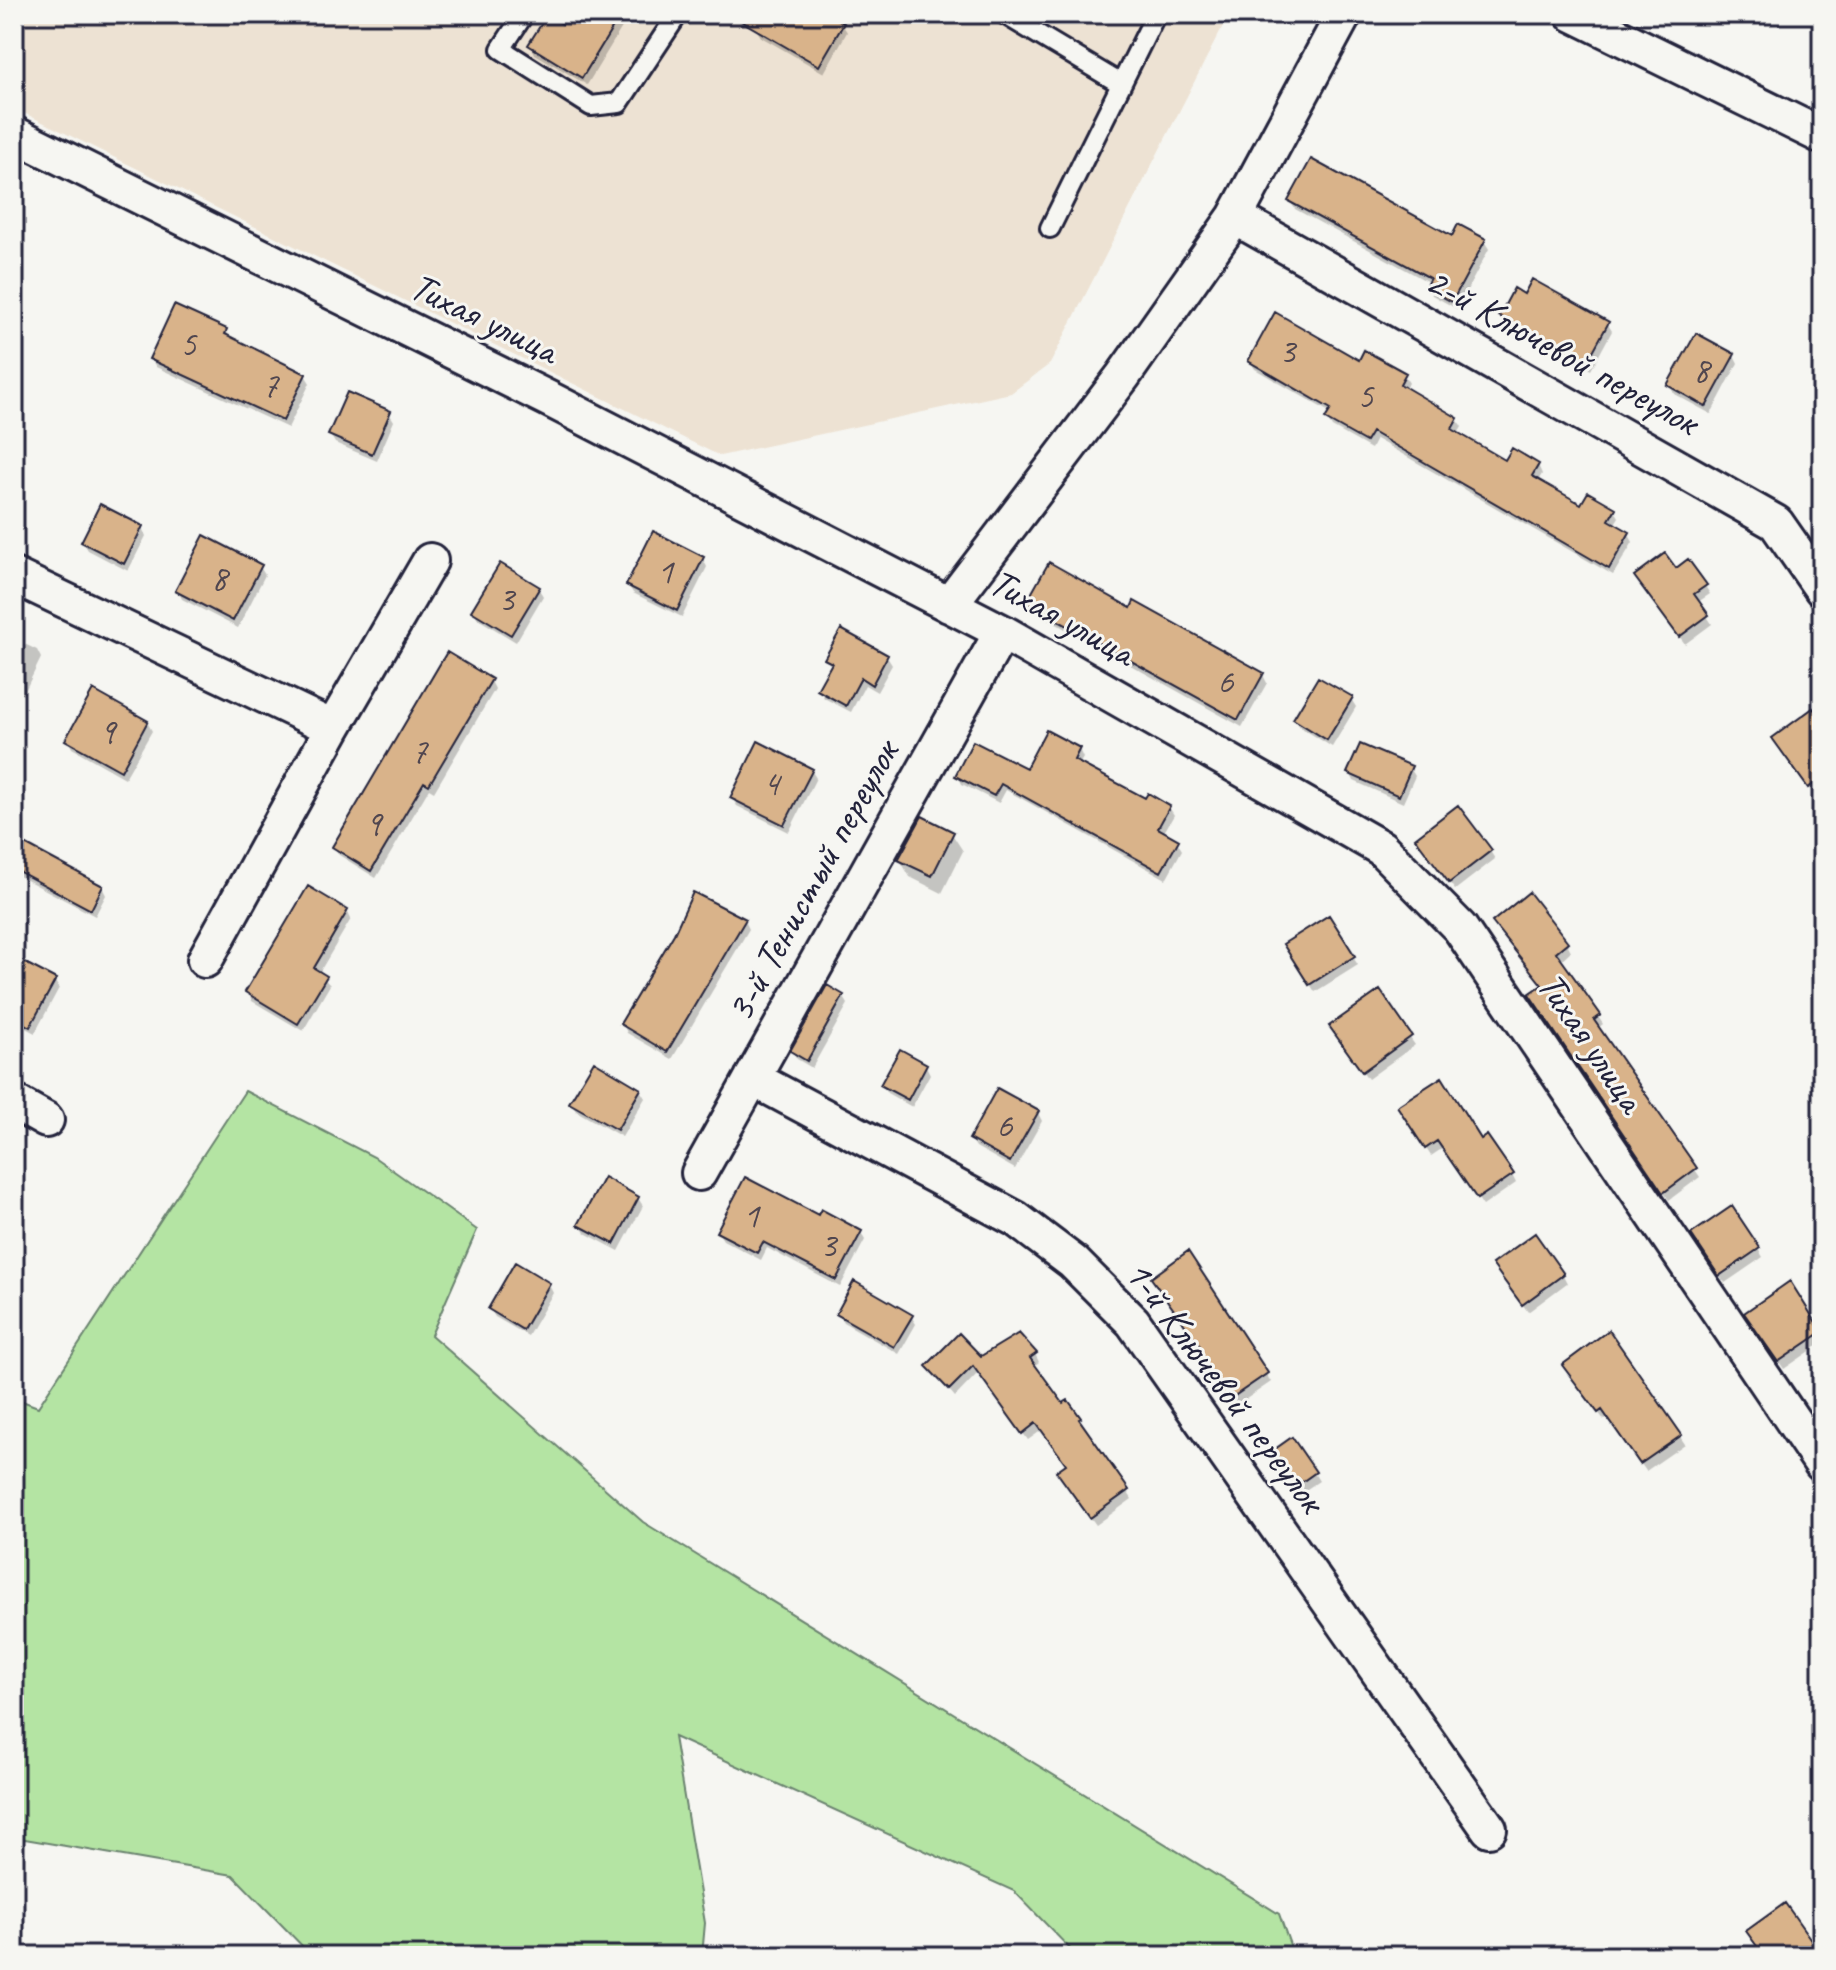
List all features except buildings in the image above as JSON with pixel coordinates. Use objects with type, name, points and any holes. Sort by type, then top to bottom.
[{"type":"street","points":[[949,605],[1123,376],[1235,217],[1344,14]]},
{"type":"street","points":[[1573,14],[1822,136]]},
{"type":"street","name":"Тихая улица","points":[[14,134],[549,399],[1002,632],[1381,848],[1460,928],[1822,1464]]},
{"type":"street","name":"2-й Ключевой переулок","points":[[1235,217],[1776,523],[1822,589]]},
{"type":"street","points":[[205,960],[333,728],[430,561]]},
{"type":"street","points":[[14,576],[333,728]]},
{"type":"street","name":"3-й Тенистый переулок","points":[[699,1173],[1002,632]]},
{"type":"street","name":"1-й Ключевой переулок","points":[[752,1078],[1016,1219],[1073,1262],[1133,1322],[1489,1829]]},
{"type":"street","points":[[14,1102],[46,1120]]},
{"type":"lane","points":[[524,14],[501,49],[591,106],[619,103],[678,14]]},
{"type":"lane","points":[[1004,14],[1121,84]]},
{"type":"lane","points":[[1050,228],[1156,14]]},
{"type":"shaded area","points":[[14,14],[1229,14],[1050,364],[1011,393],[720,456],[14,108]]},
{"type":"green space","points":[[245,1091],[374,1157],[477,1230],[431,1335],[643,1522],[1279,1914],[1294,1956],[1077,1956],[1014,1891],[674,1737],[705,1923],[702,1956],[312,1956],[233,1875],[25,1839],[14,1842],[14,1398],[38,1407]]}]
